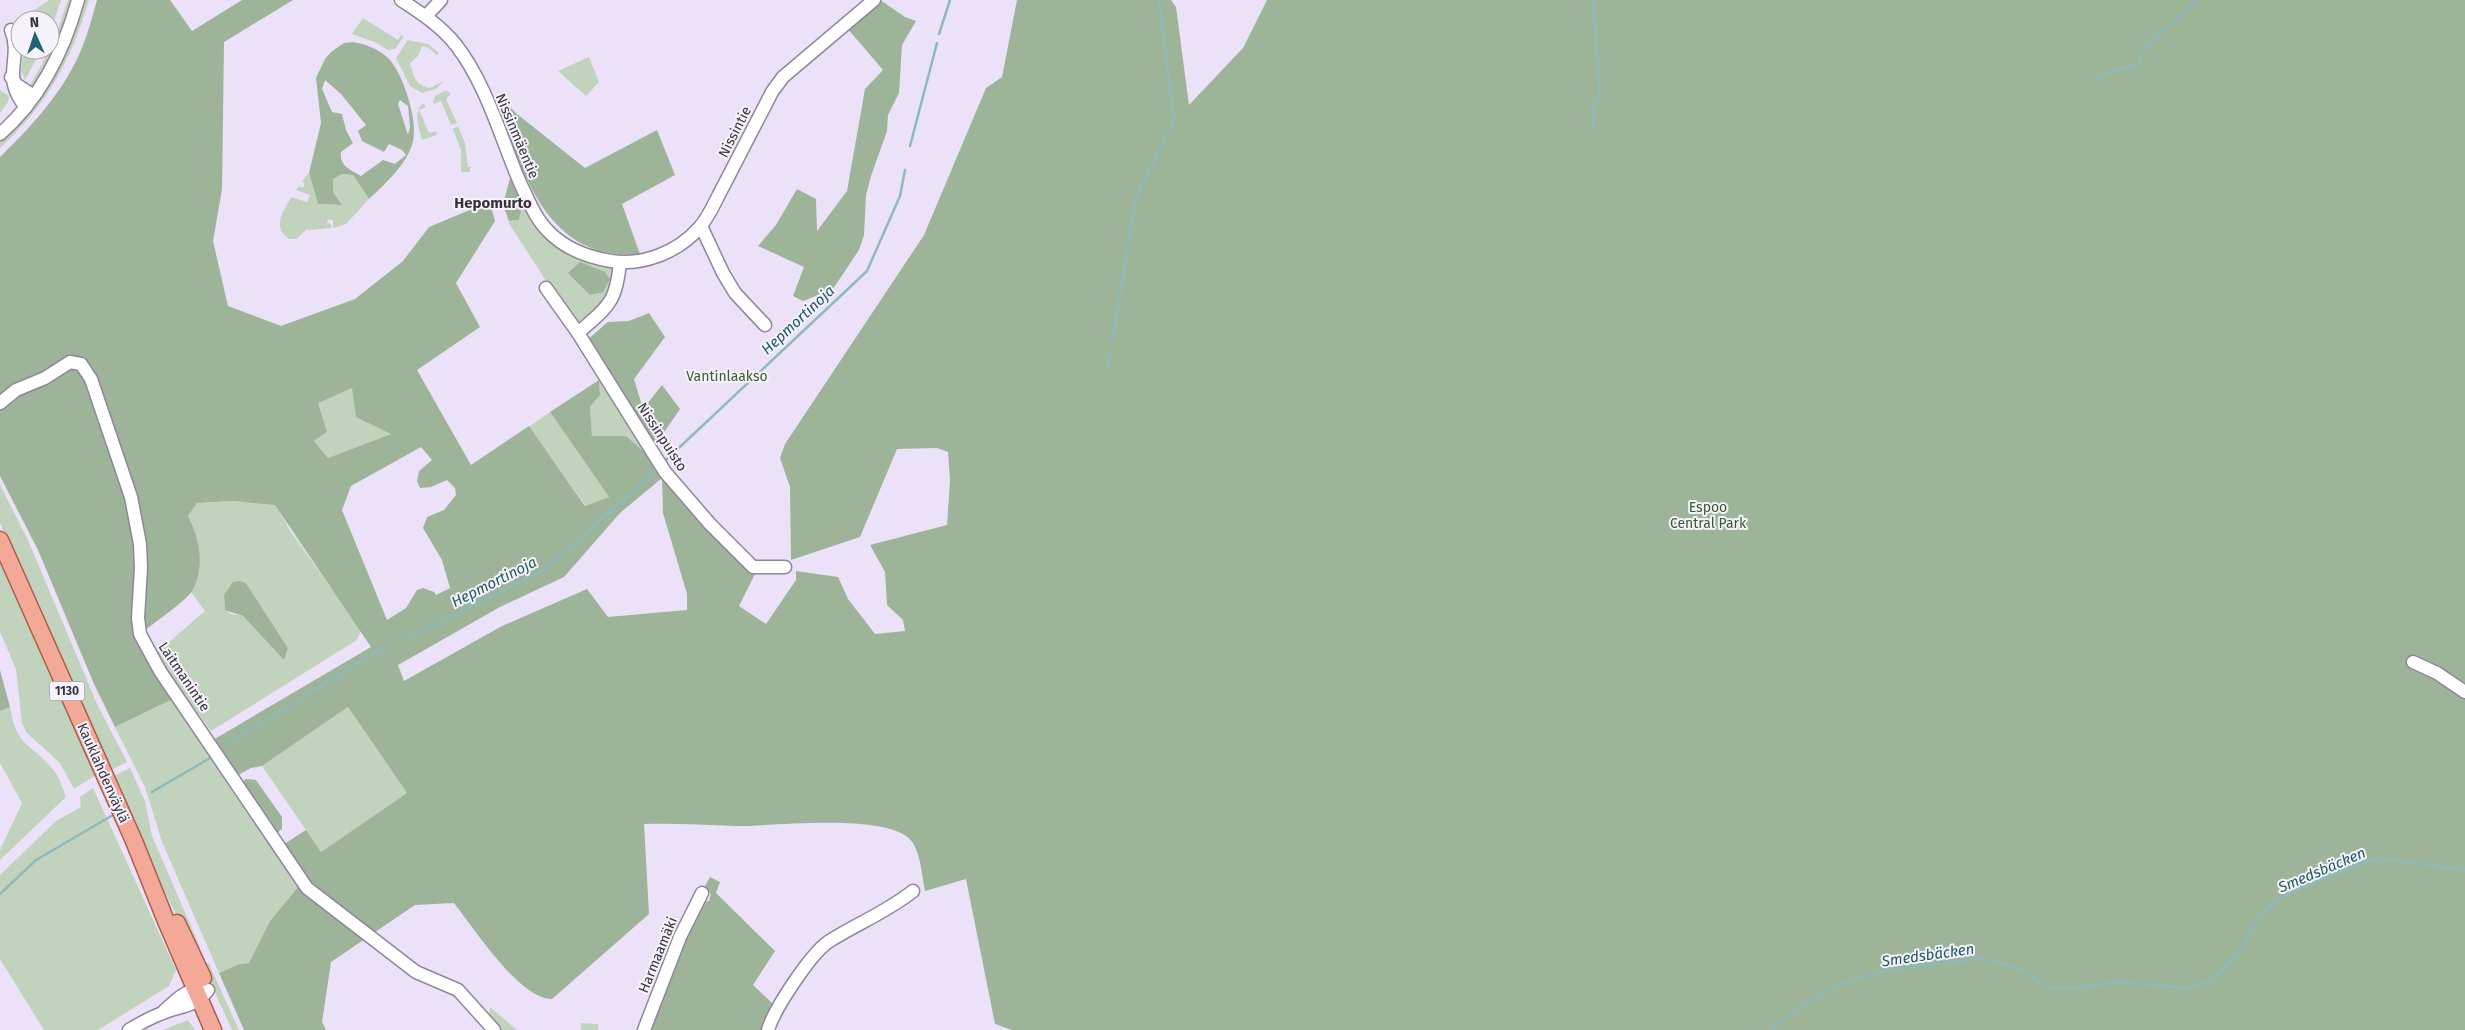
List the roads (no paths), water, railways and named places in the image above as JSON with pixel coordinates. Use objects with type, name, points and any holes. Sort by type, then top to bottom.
[{"type":"main road","name":"Kauklahdenväylä","points":[[0,540],[201,993],[213,1030]]},
{"type":"main road","name":"Kauklahdenväylä","points":[[201,993],[226,1030]]},
{"type":"street","points":[[0,134],[26,107],[52,69],[70,27],[78,0]]},
{"type":"street","name":"Nissinmäentie","points":[[401,0],[426,16],[456,45],[466,59],[478,82],[528,200],[548,231],[579,253],[620,262]]},
{"type":"street","points":[[426,16],[441,0]]},
{"type":"street","name":"Nissintie","points":[[620,262],[634,262],[657,256],[690,238],[701,226],[772,92],[783,77],[874,0]]},
{"type":"street","points":[[12,60],[11,77],[13,93],[26,107]]},
{"type":"street","points":[[11,77],[17,85],[34,96]]},
{"type":"street","points":[[701,226],[723,273],[735,293],[765,326]]},
{"type":"street","points":[[578,333],[610,304],[616,290],[620,262]]},
{"type":"street","name":"Nissinpuisto","points":[[546,288],[578,333],[665,472],[710,524],[753,567],[785,567]]},
{"type":"street","name":"Laitmanintie","points":[[0,404],[16,390],[45,378],[70,362],[81,364],[91,379],[131,497],[140,544],[142,568],[138,618],[145,646],[307,888],[416,972],[458,990],[494,1030]]},
{"type":"street","points":[[2413,662],[2437,673],[2465,692]]},
{"type":"street","points":[[768,1030],[772,1016],[811,960],[827,943],[887,911],[913,891]]},
{"type":"street","name":"Harmaamäki","points":[[644,1030],[680,936],[702,893]]},
{"type":"street","points":[[129,1030],[162,1013],[180,996],[201,993]]},
{"type":"waterway","name":"Hepmortinoja","points":[[939,34],[950,0]]},
{"type":"waterway","points":[[1112,341],[1136,197],[1174,120],[1159,0]]},
{"type":"waterway","points":[[1593,0],[1600,94],[1594,102],[1593,131]]},
{"type":"waterway","points":[[2093,80],[2114,71],[2137,65],[2146,48],[2196,0]]},
{"type":"waterway","name":"Hepmortinoja","points":[[910,146],[937,43]]},
{"type":"waterway","name":"Hepmortinoja","points":[[666,460],[867,271],[900,196],[905,170]]},
{"type":"waterway","points":[[1107,370],[1110,353]]},
{"type":"waterway","name":"Hepmortinoja","points":[[402,641],[546,569],[655,471]]},
{"type":"waterway","name":"Hepmortinoja","points":[[225,745],[388,645]]},
{"type":"waterway","name":"Hepmortinoja","points":[[152,792],[210,758]]},
{"type":"waterway","name":"Hepmortinoja","points":[[0,894],[36,860],[113,815]]},
{"type":"waterway","name":"Smedsbäcken","points":[[1772,1030],[1791,1013],[1838,985],[1881,972],[1980,958],[2020,969],[2049,988],[2078,988],[2116,982],[2187,988],[2213,981],[2243,946],[2262,913],[2285,895],[2377,858],[2465,870]]},
{"type":"district","name":"Hepomurto","points":[[493,203]]},
{"type":"park label","name":"Vantinlaakso","points":[[727,376]]},
{"type":"park label","name":"Espoo Central Park","points":[[1708,516]]}]
